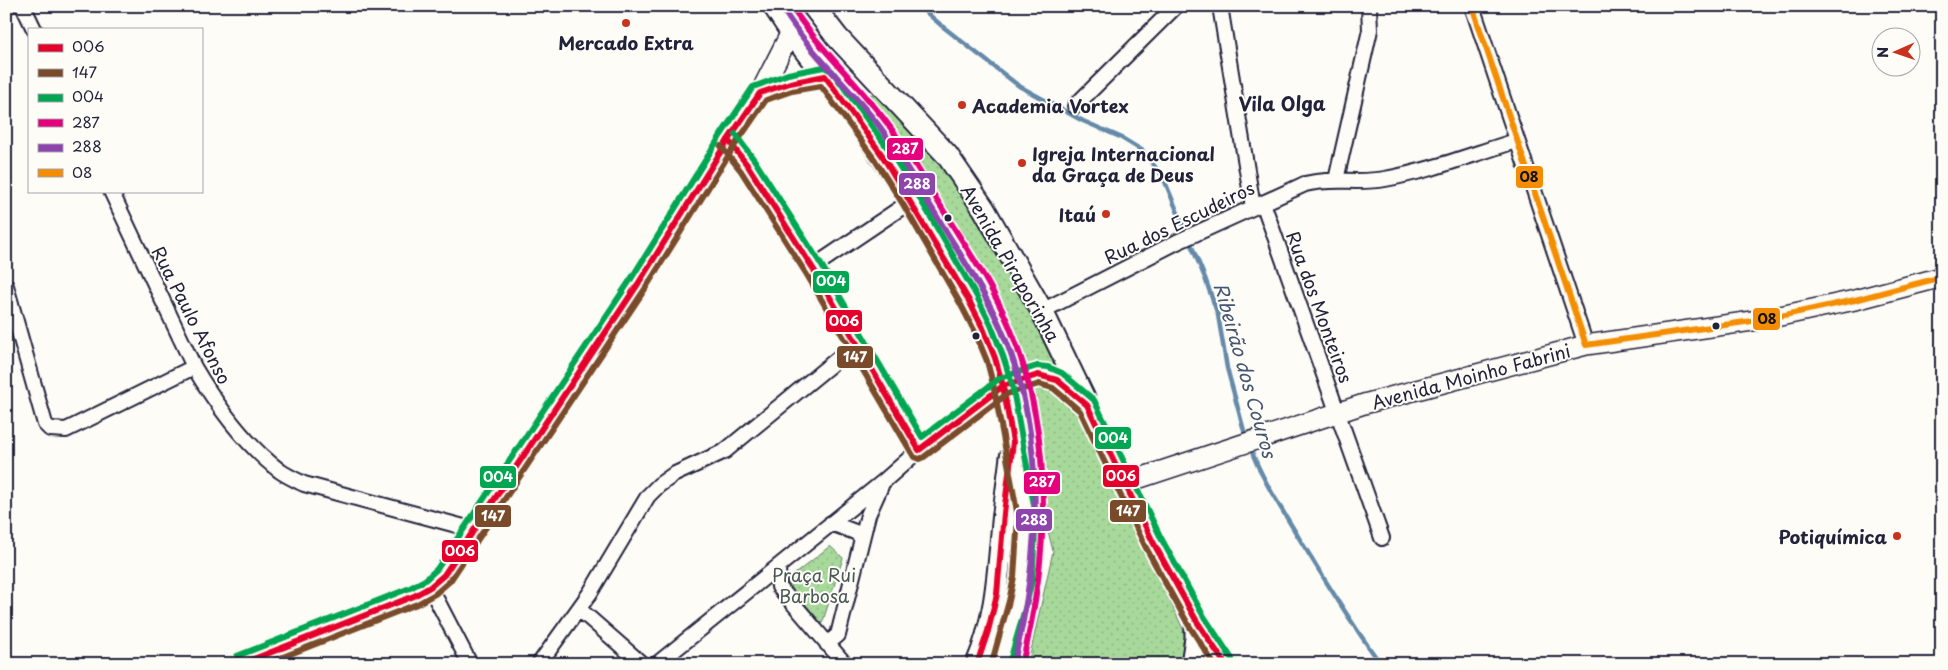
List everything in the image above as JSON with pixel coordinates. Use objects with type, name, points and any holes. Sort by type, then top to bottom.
[{"type":"main road","points":[[774,6],[882,155],[911,201],[968,299],[983,328],[995,358],[1003,386],[1026,516],[1026,548],[1018,603],[1000,664]]},
{"type":"main road","name":"Avenida Piraporinha","points":[[813,6],[837,36],[947,155],[984,209],[1042,311],[1153,542],[1196,620],[1225,664]]},
{"type":"main road","points":[[240,664],[396,604],[430,587],[444,575],[638,284],[728,140],[760,93],[791,32]]},
{"type":"main road","points":[[760,93],[796,81],[825,76]]},
{"type":"main road","name":"Avenida Moinho Fabrini","points":[[1125,483],[1338,412],[1586,345],[1766,319],[1845,303],[1942,277]]},
{"type":"main road","points":[[1003,386],[1027,377],[1046,376],[1057,380],[1087,405]]},
{"type":"main road","points":[[977,664],[988,631],[997,594],[1004,513],[1013,442]]},
{"type":"main road","points":[[1192,664],[1196,638],[1196,620]]},
{"type":"street","points":[[23,6],[34,28]]},
{"type":"street","points":[[1075,106],[1176,6]]},
{"type":"street","name":"Rua dos Monteiros","points":[[1220,6],[1258,205],[1338,412],[1382,538]]},
{"type":"street","points":[[1336,180],[1370,30],[1369,6]]},
{"type":"street","points":[[1472,6],[1586,345]]},
{"type":"street","points":[[728,140],[742,154],[813,267],[919,450]]},
{"type":"street","name":"Rua dos Escudeiros","points":[[1042,311],[1197,232],[1304,184],[1315,181],[1365,181],[1392,177],[1516,141]]},
{"type":"street","name":"Rua Paulo Afonso","points":[[111,192],[194,367],[209,393],[230,421],[259,453],[281,472],[304,484],[475,530]]},
{"type":"street","points":[[813,267],[911,201]]},
{"type":"street","points":[[6,286],[45,424],[50,429],[66,430],[194,367]]},
{"type":"street","points":[[539,664],[590,593],[648,496],[659,484],[673,475],[726,451],[857,343]]},
{"type":"street","points":[[656,664],[884,481],[919,450],[1003,386]]},
{"type":"street","points":[[827,644],[838,635],[862,538],[875,497],[884,481]]},
{"type":"street","points":[[831,523],[855,532],[862,538]]},
{"type":"street","points":[[778,566],[778,587],[845,664]]},
{"type":"street","points":[[757,584],[778,587]]},
{"type":"street","points":[[430,587],[470,664]]},
{"type":"street","points":[[579,609],[642,664]]},
{"type":"green space","points":[[870,94],[891,100],[966,193],[1025,294],[1109,479],[1130,516],[1183,629],[1186,643],[1183,664],[1028,664],[1053,551],[998,330],[860,109]]},
{"type":"green space","name":"Praça Rui Barbosa","points":[[830,546],[843,558],[822,624],[786,581]]},
{"type":"waterway","name":"Ribeirão dos Couros","points":[[919,6],[1019,86],[1083,121],[1120,137],[1143,151],[1163,177],[1205,278],[1218,315],[1227,368],[1246,438]]},
{"type":"waterway","name":"Ribeirão dos Couros","points":[[1250,447],[1266,483],[1299,538],[1349,618],[1381,664]]},
{"type":"transit line","name":"287","points":[[791,6],[814,37],[875,108],[911,158],[995,296],[1008,323],[1023,364],[1034,406],[1043,492],[1038,578],[1022,664]]},
{"type":"transit line","name":"08","points":[[1472,6],[1586,345],[1766,319],[1855,300],[1942,277]]},
{"type":"transit line","name":"288","points":[[784,11],[806,42],[868,112],[896,151],[986,298],[1015,364],[1025,406],[1032,449],[1035,492],[1030,578],[1014,662]]},
{"type":"transit line","name":"004","points":[[237,656],[410,588],[425,580],[437,569],[631,279],[753,87],[788,74],[824,67],[832,71],[889,150],[919,197],[976,295],[991,325],[1012,384],[1036,516],[1032,580],[1009,664]]},
{"type":"transit line","name":"006","points":[[241,664],[414,596],[430,587],[444,575],[638,284],[728,140],[760,93],[790,83],[825,76],[882,155],[968,299],[983,328],[995,358],[1003,386],[1013,442],[1004,513],[997,594],[988,631],[977,664]]},
{"type":"transit line","name":"147","points":[[265,664],[417,604],[435,594],[450,581],[645,289],[735,145],[766,100],[792,91],[821,86],[875,160],[904,206],[960,303],[987,361],[994,388],[1018,517],[1014,577],[992,662]]},
{"type":"transit line","name":"004","points":[[735,134],[755,161],[822,266],[922,437],[1000,378],[1037,366],[1048,367],[1062,373],[1094,400],[1161,538],[1203,615],[1232,659]]},
{"type":"transit line","name":"006","points":[[728,140],[748,166],[814,270],[919,450],[1003,386],[1038,375],[1057,380],[1087,405],[1153,542],[1196,620],[1225,664]]},
{"type":"transit line","name":"147","points":[[721,146],[741,171],[807,275],[914,457],[919,459],[924,457],[1007,394],[1039,384],[1053,388],[1080,411],[1145,546],[1188,624],[1214,664]]},
{"type":"place","name":"Mercado Extra","points":[[626,23]]},
{"type":"place","name":"Academia Vortex","points":[[962,105]]},
{"type":"place","name":"Igreja Internacional da Graça de Deus","points":[[1022,163]]},
{"type":"place","name":"Itaú","points":[[1106,214]]},
{"type":"place","name":"Potiquímica","points":[[1897,536]]},
{"type":"district","name":"Vila Olga","points":[[1282,103]]}]
